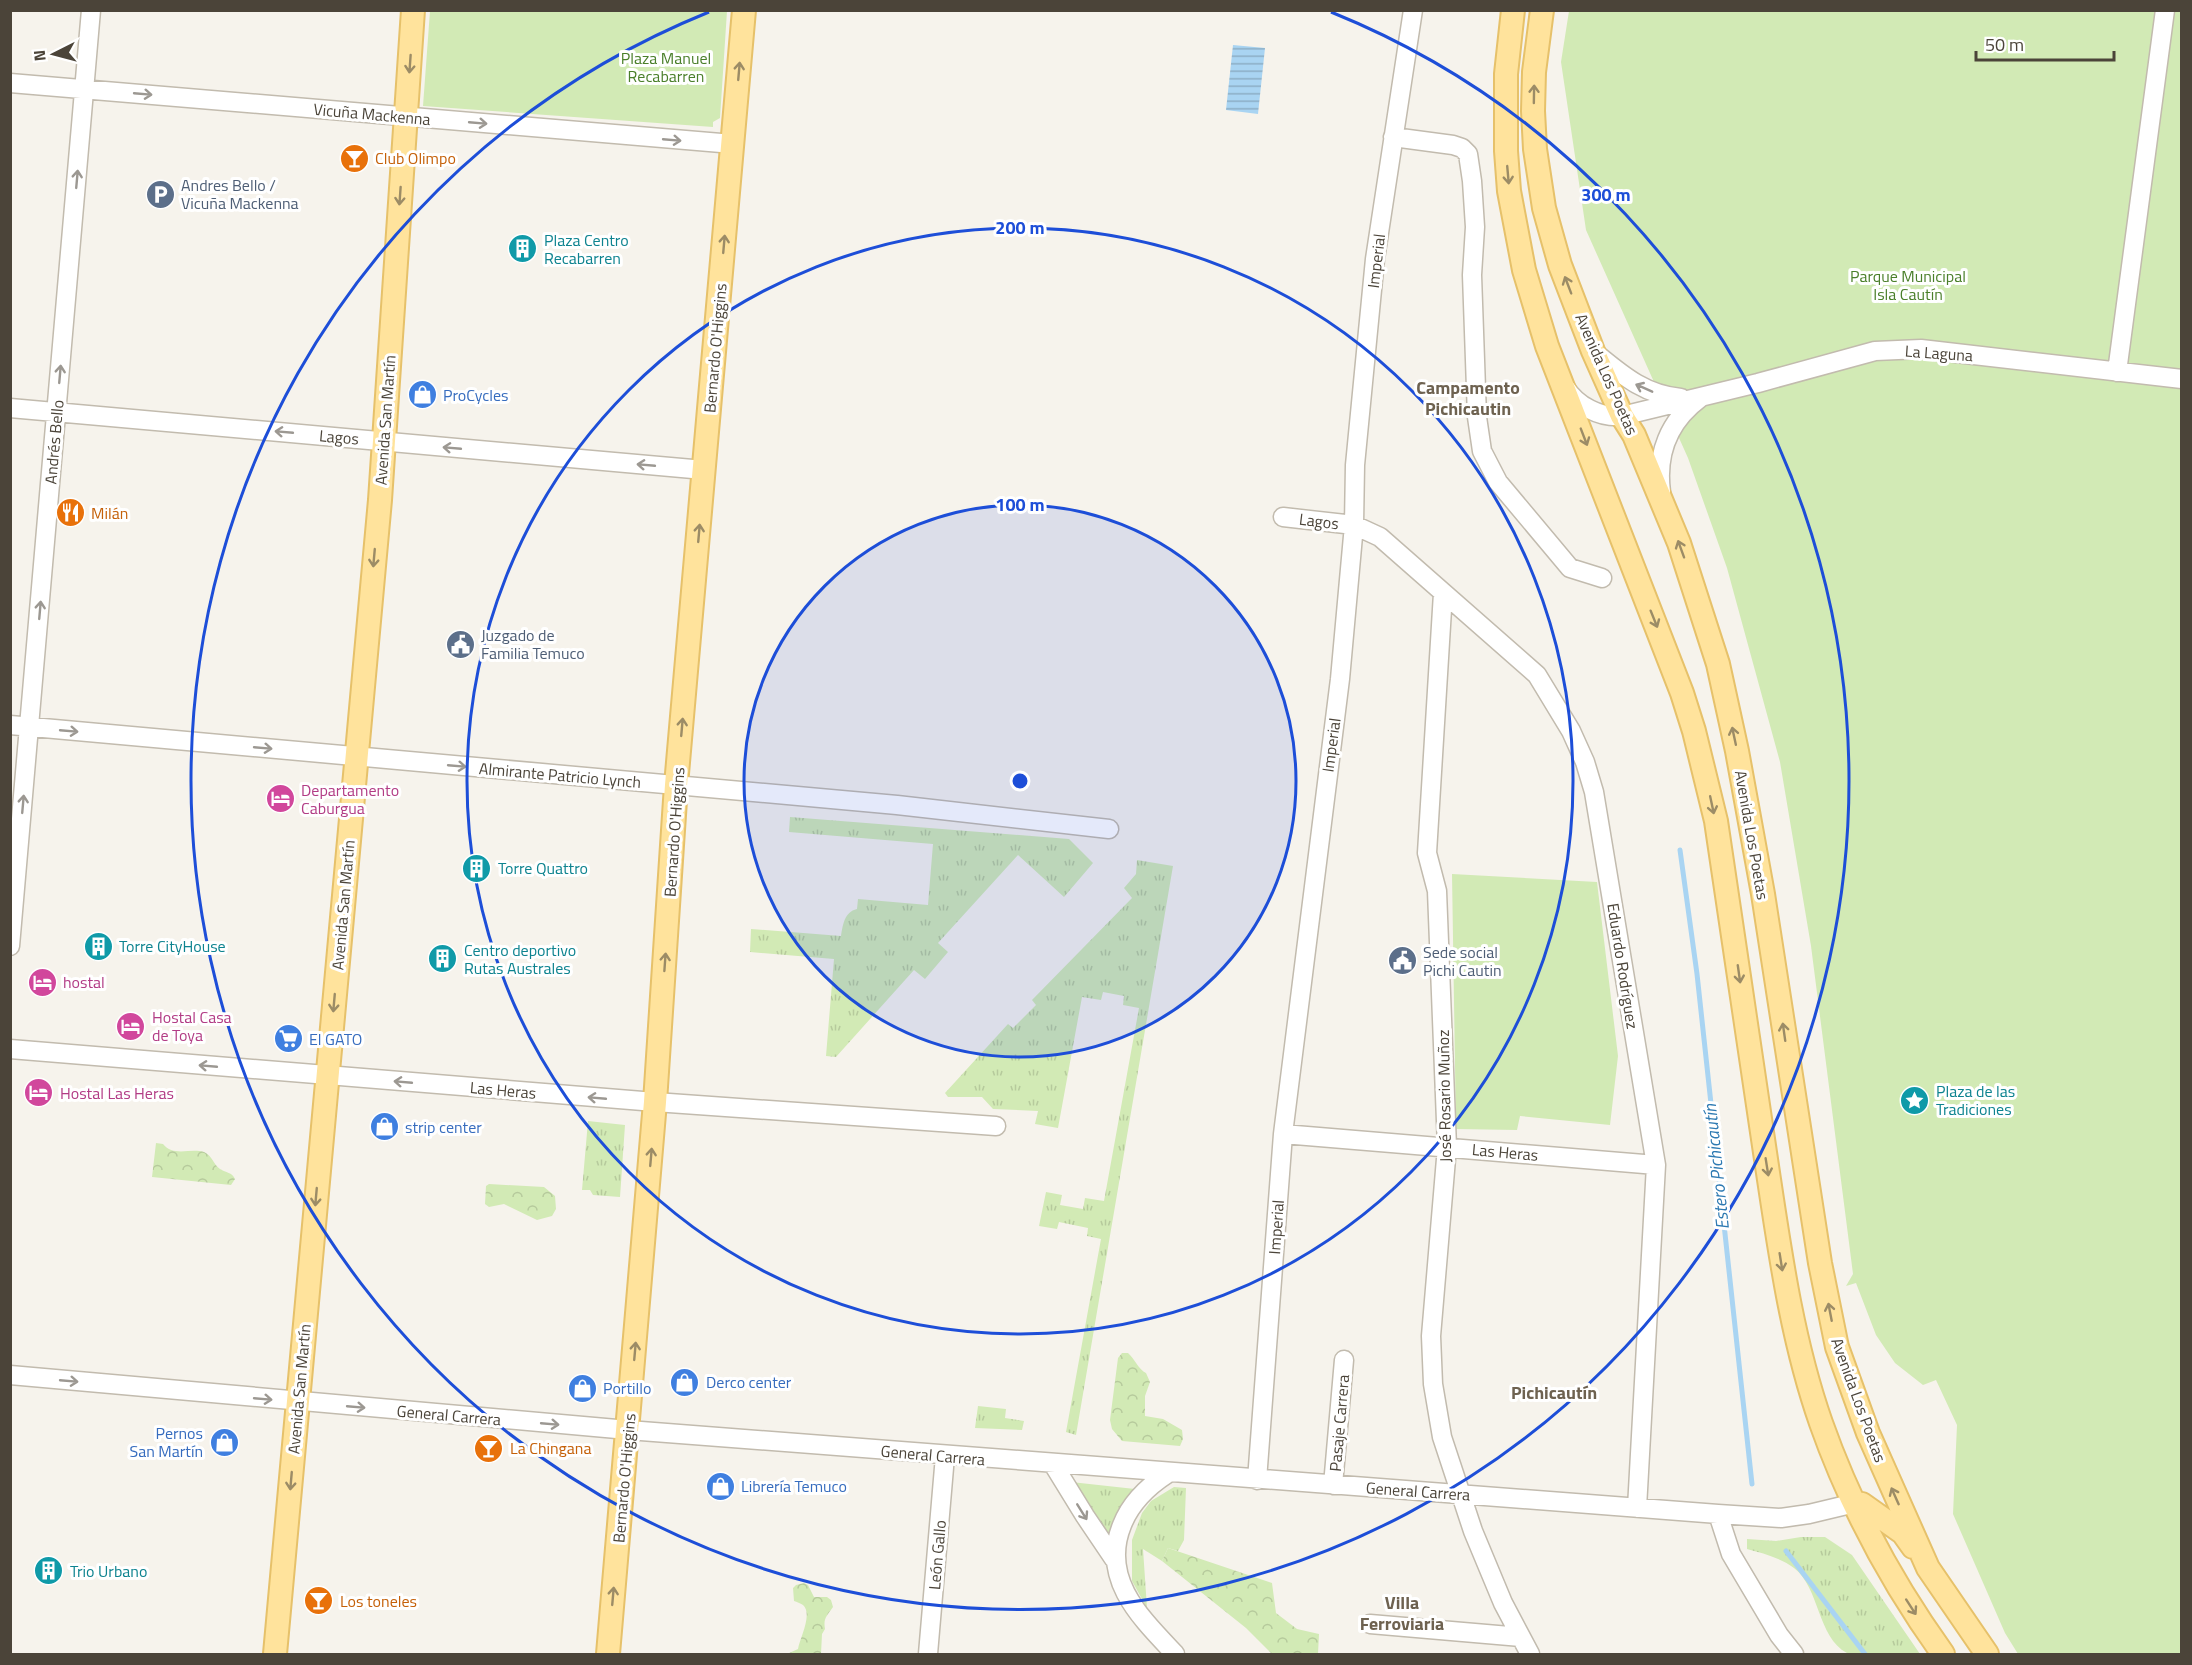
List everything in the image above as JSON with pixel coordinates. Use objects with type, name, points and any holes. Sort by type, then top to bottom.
[{"type":"main road","name":"Avenida San Martín","points":[[275,1654],[384,441],[413,10]]},
{"type":"main road","name":"Bernardo O'Higgins","points":[[608,1654],[655,1102],[676,785],[744,10]]},
{"type":"main road","name":"Avenida Los Poetas","points":[[1514,10],[1506,74],[1505,113],[1509,191],[1524,270],[1544,336],[1668,655],[1694,731],[1706,776],[1716,821],[1782,1269],[1801,1357],[1820,1421],[1836,1464],[1886,1567],[1943,1654]]},
{"type":"main road","name":"Avenida Los Poetas","points":[[1542,10],[1534,72],[1533,111],[1544,208],[1560,265],[1593,351],[1634,435],[1664,504],[1718,664],[1737,751],[1763,894],[1820,1263],[1837,1347],[1868,1433],[1928,1568],[1986,1654]]},
{"type":"main road","points":[[1855,1503],[1862,1504],[1903,1533],[1928,1568]]},
{"type":"street","name":"Andrés Bello","points":[[10,946],[91,10]]},
{"type":"street","name":"Imperial","points":[[1257,1480],[1282,1134],[1340,679],[1354,525],[1355,465],[1375,259],[1413,10]]},
{"type":"street","points":[[2117,372],[2165,10]]},
{"type":"street","name":"Vicuña Mackenna","points":[[10,83],[733,144]]},
{"type":"street","points":[[1393,137],[1453,145],[1462,148],[1468,154],[1475,227],[1472,275],[1477,417],[1482,451],[1498,482],[1570,568],[1602,578]]},
{"type":"street","name":"La Laguna","points":[[1701,397],[1875,351],[1921,349],[2181,379]]},
{"type":"street","points":[[1593,351],[1621,375],[1646,390],[1673,397],[1701,397]]},
{"type":"street","points":[[1563,383],[1576,400],[1604,415],[1623,416],[1701,397]]},
{"type":"street","points":[[1664,504],[1659,476],[1663,449],[1668,436],[1682,414],[1701,397]]},
{"type":"street","name":"Lagos","points":[[10,408],[704,470]]},
{"type":"street","name":"Lagos","points":[[1283,517],[1354,525]]},
{"type":"street","name":"Eduardo Rodríguez","points":[[1354,525],[1380,537],[1537,675],[1571,731],[1585,762],[1594,792],[1656,1165],[1637,1508]]},
{"type":"street","name":"José Rosario Muñoz","points":[[1443,593],[1427,853],[1437,891],[1447,1148],[1431,1336],[1431,1360],[1442,1437],[1487,1567],[1530,1654]]},
{"type":"street","name":"Almirante Patricio Lynch","points":[[10,725],[897,805],[1109,830]]},
{"type":"street","name":"Las Heras","points":[[10,1049],[655,1102],[996,1126]]},
{"type":"street","name":"Las Heras","points":[[1282,1134],[1656,1165]]},
{"type":"street","name":"Pasaje Carrera","points":[[1333,1485],[1344,1360]]},
{"type":"street","name":"General Carrera","points":[[10,1375],[298,1402],[945,1456],[1718,1514],[1781,1518],[1855,1503]]},
{"type":"street","name":"León Gallo","points":[[928,1654],[945,1456]]},
{"type":"street","points":[[1053,1464],[1114,1559],[1118,1575],[1132,1604],[1175,1654]]},
{"type":"street","points":[[1114,1559],[1119,1533],[1130,1509],[1146,1489],[1167,1473]]},
{"type":"street","points":[[1718,1514],[1731,1554],[1779,1635],[1794,1654]]},
{"type":"street","points":[[1370,1624],[1521,1637]]},
{"type":"green space","name":"Plaza Manuel Recabarren","points":[[430,11],[727,11],[720,118],[713,122],[713,127],[423,106]]},
{"type":"green space","name":"Parque Municipal Isla Cautín","points":[[1569,11],[2181,11],[2181,1654],[2018,1654],[2005,1633],[1953,1514],[1957,1425],[1936,1380],[1923,1385],[1895,1363],[1876,1335],[1856,1283],[1846,1286],[1853,1274],[1811,946],[1780,762],[1727,568],[1688,458],[1586,230],[1561,62]]},
{"type":"green space","points":[[790,817],[1069,839],[1093,863],[1064,897],[1018,855],[938,943],[948,952],[925,979],[914,970],[836,1057],[826,1056],[834,959],[750,952],[751,929],[841,936],[849,913],[857,909],[858,899],[928,905],[933,844],[789,832]]},
{"type":"green space","points":[[1137,860],[1173,866],[1076,1435],[1066,1432],[1101,1239],[1087,1236],[1088,1228],[1059,1222],[1057,1229],[1039,1226],[1046,1192],[1062,1195],[1060,1205],[1083,1209],[1085,1198],[1104,1201],[1139,1008],[1123,1005],[1124,996],[1103,992],[1101,1000],[1082,997],[1058,1128],[1035,1124],[1038,1111],[993,1109],[982,1097],[948,1097],[945,1093],[1008,1024],[1013,1028],[1036,1005],[1032,1000],[1132,898],[1124,888],[1136,874]]},
{"type":"green space","points":[[1452,874],[1597,882],[1618,1056],[1610,1125],[1520,1116],[1517,1130],[1456,1129]]},
{"type":"green space","points":[[588,1121],[625,1125],[620,1197],[593,1195],[590,1190],[582,1190]]},
{"type":"green space","points":[[156,1143],[177,1151],[204,1152],[218,1167],[235,1179],[231,1185],[152,1177]]},
{"type":"green space","points":[[489,1184],[544,1187],[555,1196],[556,1209],[552,1216],[537,1220],[504,1204],[489,1207],[485,1204],[486,1186]]},
{"type":"green space","points":[[1122,1353],[1130,1355],[1146,1373],[1150,1382],[1145,1396],[1145,1416],[1163,1419],[1182,1430],[1183,1439],[1180,1446],[1122,1441],[1112,1429],[1110,1420],[1118,1358]]},
{"type":"green space","points":[[978,1406],[1006,1409],[1005,1418],[1024,1421],[1022,1430],[975,1428]]},
{"type":"green space","points":[[1071,1482],[1135,1489],[1118,1513],[1107,1540]]},
{"type":"green space","points":[[1174,1487],[1186,1488],[1184,1540],[1178,1551],[1168,1548],[1162,1561],[1143,1549],[1147,1608],[1132,1581],[1132,1540],[1142,1513],[1151,1501]]},
{"type":"green space","points":[[1801,1537],[1825,1537],[1852,1555],[1920,1654],[1871,1656],[1847,1653],[1837,1646],[1830,1636],[1803,1577],[1783,1561],[1747,1549],[1747,1539],[1776,1541]]},
{"type":"green space","points":[[1168,1548],[1272,1583],[1276,1613],[1297,1629],[1319,1634],[1318,1654],[1272,1654],[1246,1628],[1162,1561]]},
{"type":"green space","points":[[804,1583],[808,1585],[814,1597],[827,1597],[831,1600],[833,1607],[825,1620],[821,1654],[787,1654],[798,1649],[805,1626],[806,1609],[794,1601],[793,1588]]},
{"type":"water","points":[[1233,45],[1265,48],[1258,114],[1226,110]]},
{"type":"waterway","name":"Estero Pichicautín","points":[[1680,850],[1697,974],[1752,1484]]},
{"type":"waterway","name":"Estero Pichicautín","points":[[1786,1551],[1865,1654]]},
{"type":"place","name":"Club Olimpo","points":[[354,158]]},
{"type":"place","name":"Andres Bello / Vicuña Mackenna","points":[[160,194]]},
{"type":"place","name":"Plaza Centro Recabarren","points":[[523,249]]},
{"type":"place","name":"ProCycles","points":[[422,395]]},
{"type":"place","name":"Milán","points":[[70,513]]},
{"type":"place","name":"Juzgado de Familia Temuco","points":[[460,644]]},
{"type":"place","name":"Departamento Caburgua","points":[[280,799]]},
{"type":"place","name":"Torre Quattro","points":[[477,868]]},
{"type":"place","name":"Torre CityHouse","points":[[98,946]]},
{"type":"place","name":"Centro deportivo Rutas Australes","points":[[443,959]]},
{"type":"place","name":"Sede social Pichi Cautin","points":[[1402,961]]},
{"type":"place","name":"hostal","points":[[42,982]]},
{"type":"place","name":"Hostal Casa de Toya","points":[[131,1026]]},
{"type":"place","name":"El GATO","points":[[288,1039]]},
{"type":"place","name":"Hostal Las Heras","points":[[39,1093]]},
{"type":"place","name":"Plaza de las Tradiciones","points":[[1915,1100]]},
{"type":"place","name":"strip center","points":[[384,1127]]},
{"type":"place","name":"Derco center","points":[[685,1382]]},
{"type":"place","name":"Portillo","points":[[582,1388]]},
{"type":"place","name":"Pernos San Martín","points":[[224,1442]]},
{"type":"place","name":"La Chingana","points":[[489,1448]]},
{"type":"place","name":"Librería Temuco","points":[[720,1486]]},
{"type":"place","name":"Trio Urbano","points":[[49,1571]]},
{"type":"place","name":"Los toneles","points":[[319,1601]]},
{"type":"district","name":"Campamento Pichicautin","points":[[1468,397]]},
{"type":"district","name":"Pichicautín","points":[[1554,1392]]},
{"type":"district","name":"Villa Ferroviaria","points":[[1402,1612]]}]
